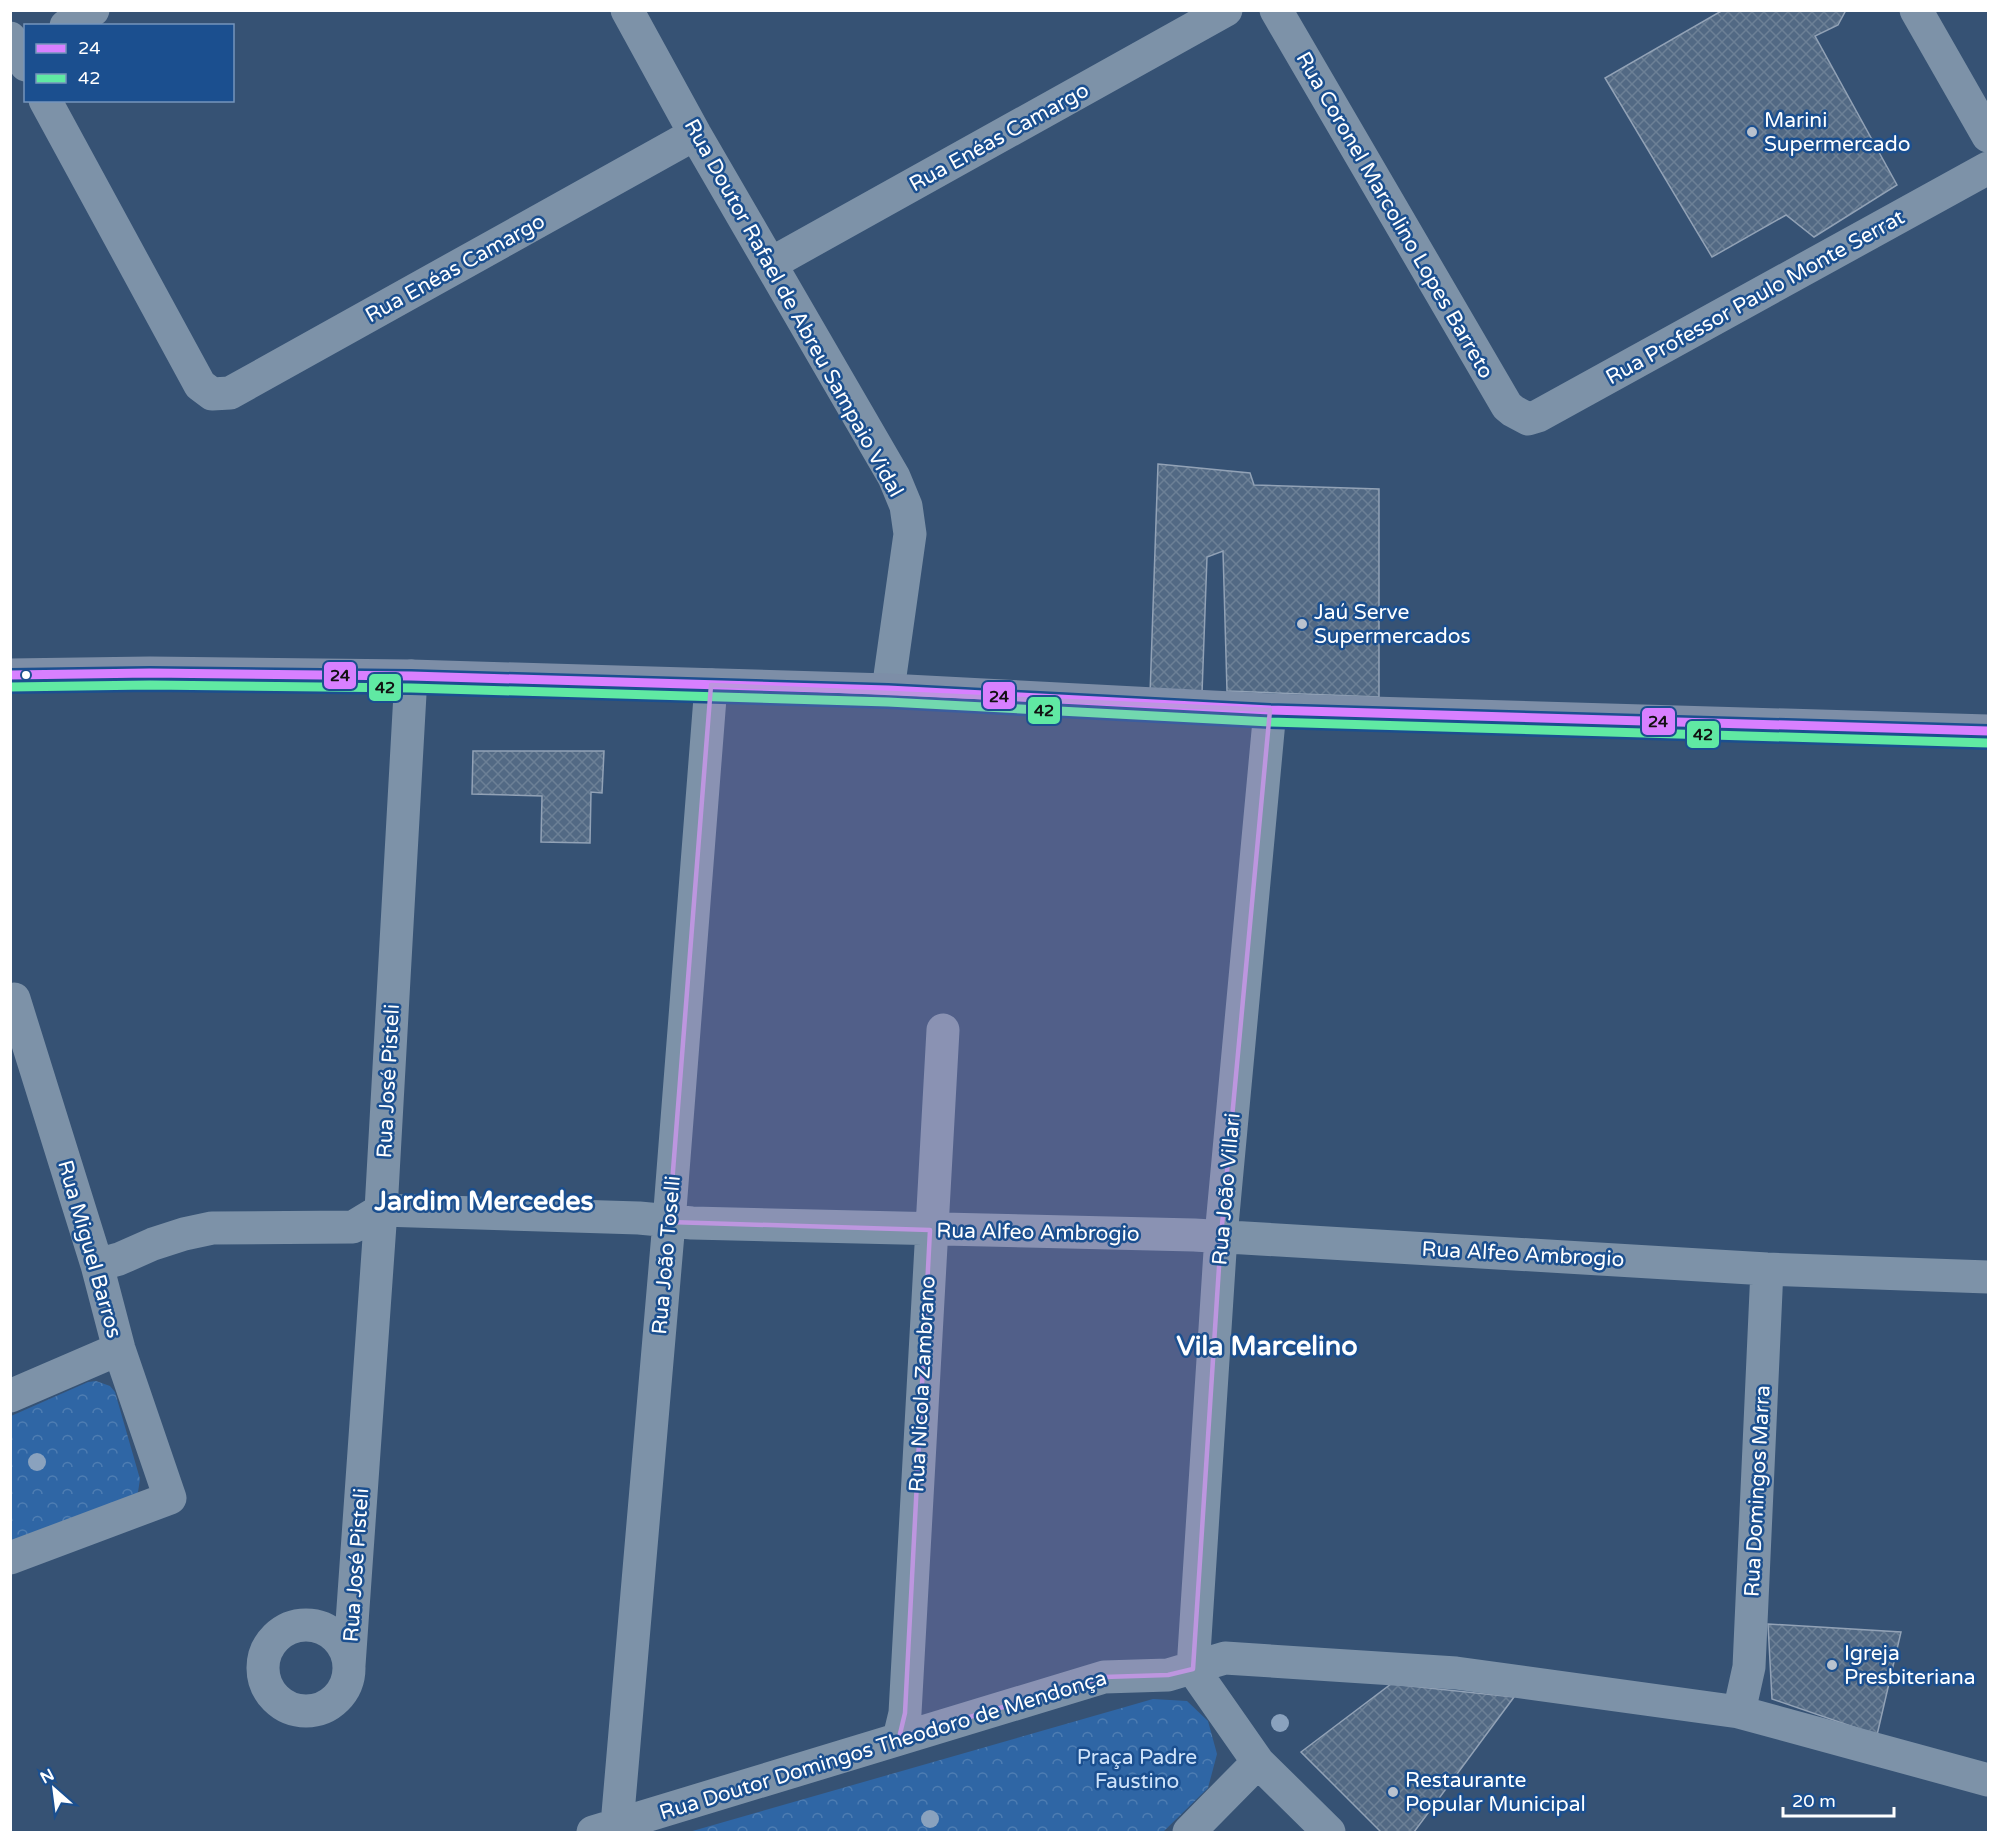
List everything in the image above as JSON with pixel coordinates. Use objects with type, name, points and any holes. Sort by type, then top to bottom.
[{"type":"main road","points":[[10,675],[150,673],[411,676],[888,690],[1270,710],[1989,731]]},
{"type":"street","points":[[69,24],[93,10]]},
{"type":"street","name":"Rua Doutor Rafael de Abreu Sampaio Vidal","points":[[627,10],[894,477],[906,506],[910,534],[888,690]]},
{"type":"street","name":"Rua Enéas Camargo","points":[[772,263],[1226,10]]},
{"type":"street","name":"Rua Coronel Marcolino Lopes Barreto","points":[[1276,10],[1507,406],[1520,415]]},
{"type":"street","points":[[1916,10],[1989,136]]},
{"type":"street","name":"Rua Enéas Camargo","points":[[46,102],[200,385],[212,394],[230,393],[696,134]]},
{"type":"street","name":"Rua Professor Paulo Monte Serrat","points":[[1520,415],[1528,419],[1538,416],[1989,168]]},
{"type":"street","name":"Rua José Pisteli","points":[[349,1665],[381,1210],[411,676]]},
{"type":"street","name":"Rua João Toselli","points":[[612,1830],[669,1222],[711,685]]},
{"type":"street","name":"Rua João Villari","points":[[1193,1669],[1221,1236],[1270,710]]},
{"type":"street","name":"Rua Miguel Barros","points":[[10,1558],[170,1498],[119,1349],[97,1265],[12,1000]]},
{"type":"street","name":"Rua Nicola Zambrano","points":[[899,1738],[904,1713],[943,1030]]},
{"type":"street","points":[[97,1265],[184,1234],[212,1228],[352,1227],[381,1210]]},
{"type":"street","name":"Rua Alfeo Ambrogio","points":[[381,1210],[639,1218],[669,1222],[1221,1236],[1767,1269],[1989,1277]]},
{"type":"street","name":"Rua Domingos Marra","points":[[1739,1712],[1749,1667],[1767,1269]]},
{"type":"street","points":[[10,1396],[119,1349]]},
{"type":"street","name":"Rua Doutor Domingos Theodoro de Mendonça","points":[[612,1830],[899,1738],[1104,1677],[1168,1676],[1225,1658],[1456,1673],[1739,1712],[1989,1780]]},
{"type":"street","points":[[1193,1669],[1258,1762],[1329,1833]]},
{"type":"street","points":[[1189,1833],[1258,1762]]},
{"type":"highlighted area","points":[[711,685],[1270,710],[1221,1236],[1193,1669],[1168,1675],[1104,1677],[899,1738],[905,1713],[930,1230],[669,1222]]},
{"type":"green space","points":[[96,1381],[110,1386],[115,1392],[140,1479],[138,1492],[134,1497],[11,1545],[11,1416],[88,1382]]},
{"type":"green space","name":"Praça Padre Faustino","points":[[1153,1699],[1187,1701],[1208,1721],[1217,1754],[1208,1788],[1163,1832],[689,1832]]},
{"type":"building","name":"Marini Supermercado","points":[[1723,10],[1846,10],[1838,25],[1815,36],[1897,185],[1814,237],[1786,215],[1712,257],[1605,78]]},
{"type":"building","name":"Jaú Serve Supermercados","points":[[1158,464],[1250,473],[1254,485],[1379,489],[1379,697],[1227,691],[1223,551],[1207,557],[1202,693],[1150,695]]},
{"type":"building","points":[[473,751],[604,751],[602,793],[591,792],[590,843],[541,842],[542,796],[472,794]]},
{"type":"building","name":"Igreja Presbiteriana","points":[[1768,1624],[1901,1632],[1877,1735],[1772,1699]]},
{"type":"building","name":"Restaurante Popular Municipal","points":[[1391,1684],[1514,1697],[1414,1832],[1381,1832],[1301,1752]]},
{"type":"transit line","name":"24","points":[[10,675],[150,673],[411,676],[888,690],[1270,710],[1988,731]]},
{"type":"transit line","name":"42","points":[[10,687],[150,685],[411,688],[888,702],[1270,722],[1988,743]]},
{"type":"place","name":"Marini Supermercado","points":[[1752,132]]},
{"type":"place","name":"Jaú Serve Supermercados","points":[[1302,624]]},
{"type":"place","name":"Igreja Presbiteriana","points":[[1832,1665]]},
{"type":"place","name":"Restaurante Popular Municipal","points":[[1393,1792]]},
{"type":"district","name":"Jardim Mercedes","points":[[484,1201]]},
{"type":"district","name":"Vila Marcelino","points":[[1267,1346]]}]
